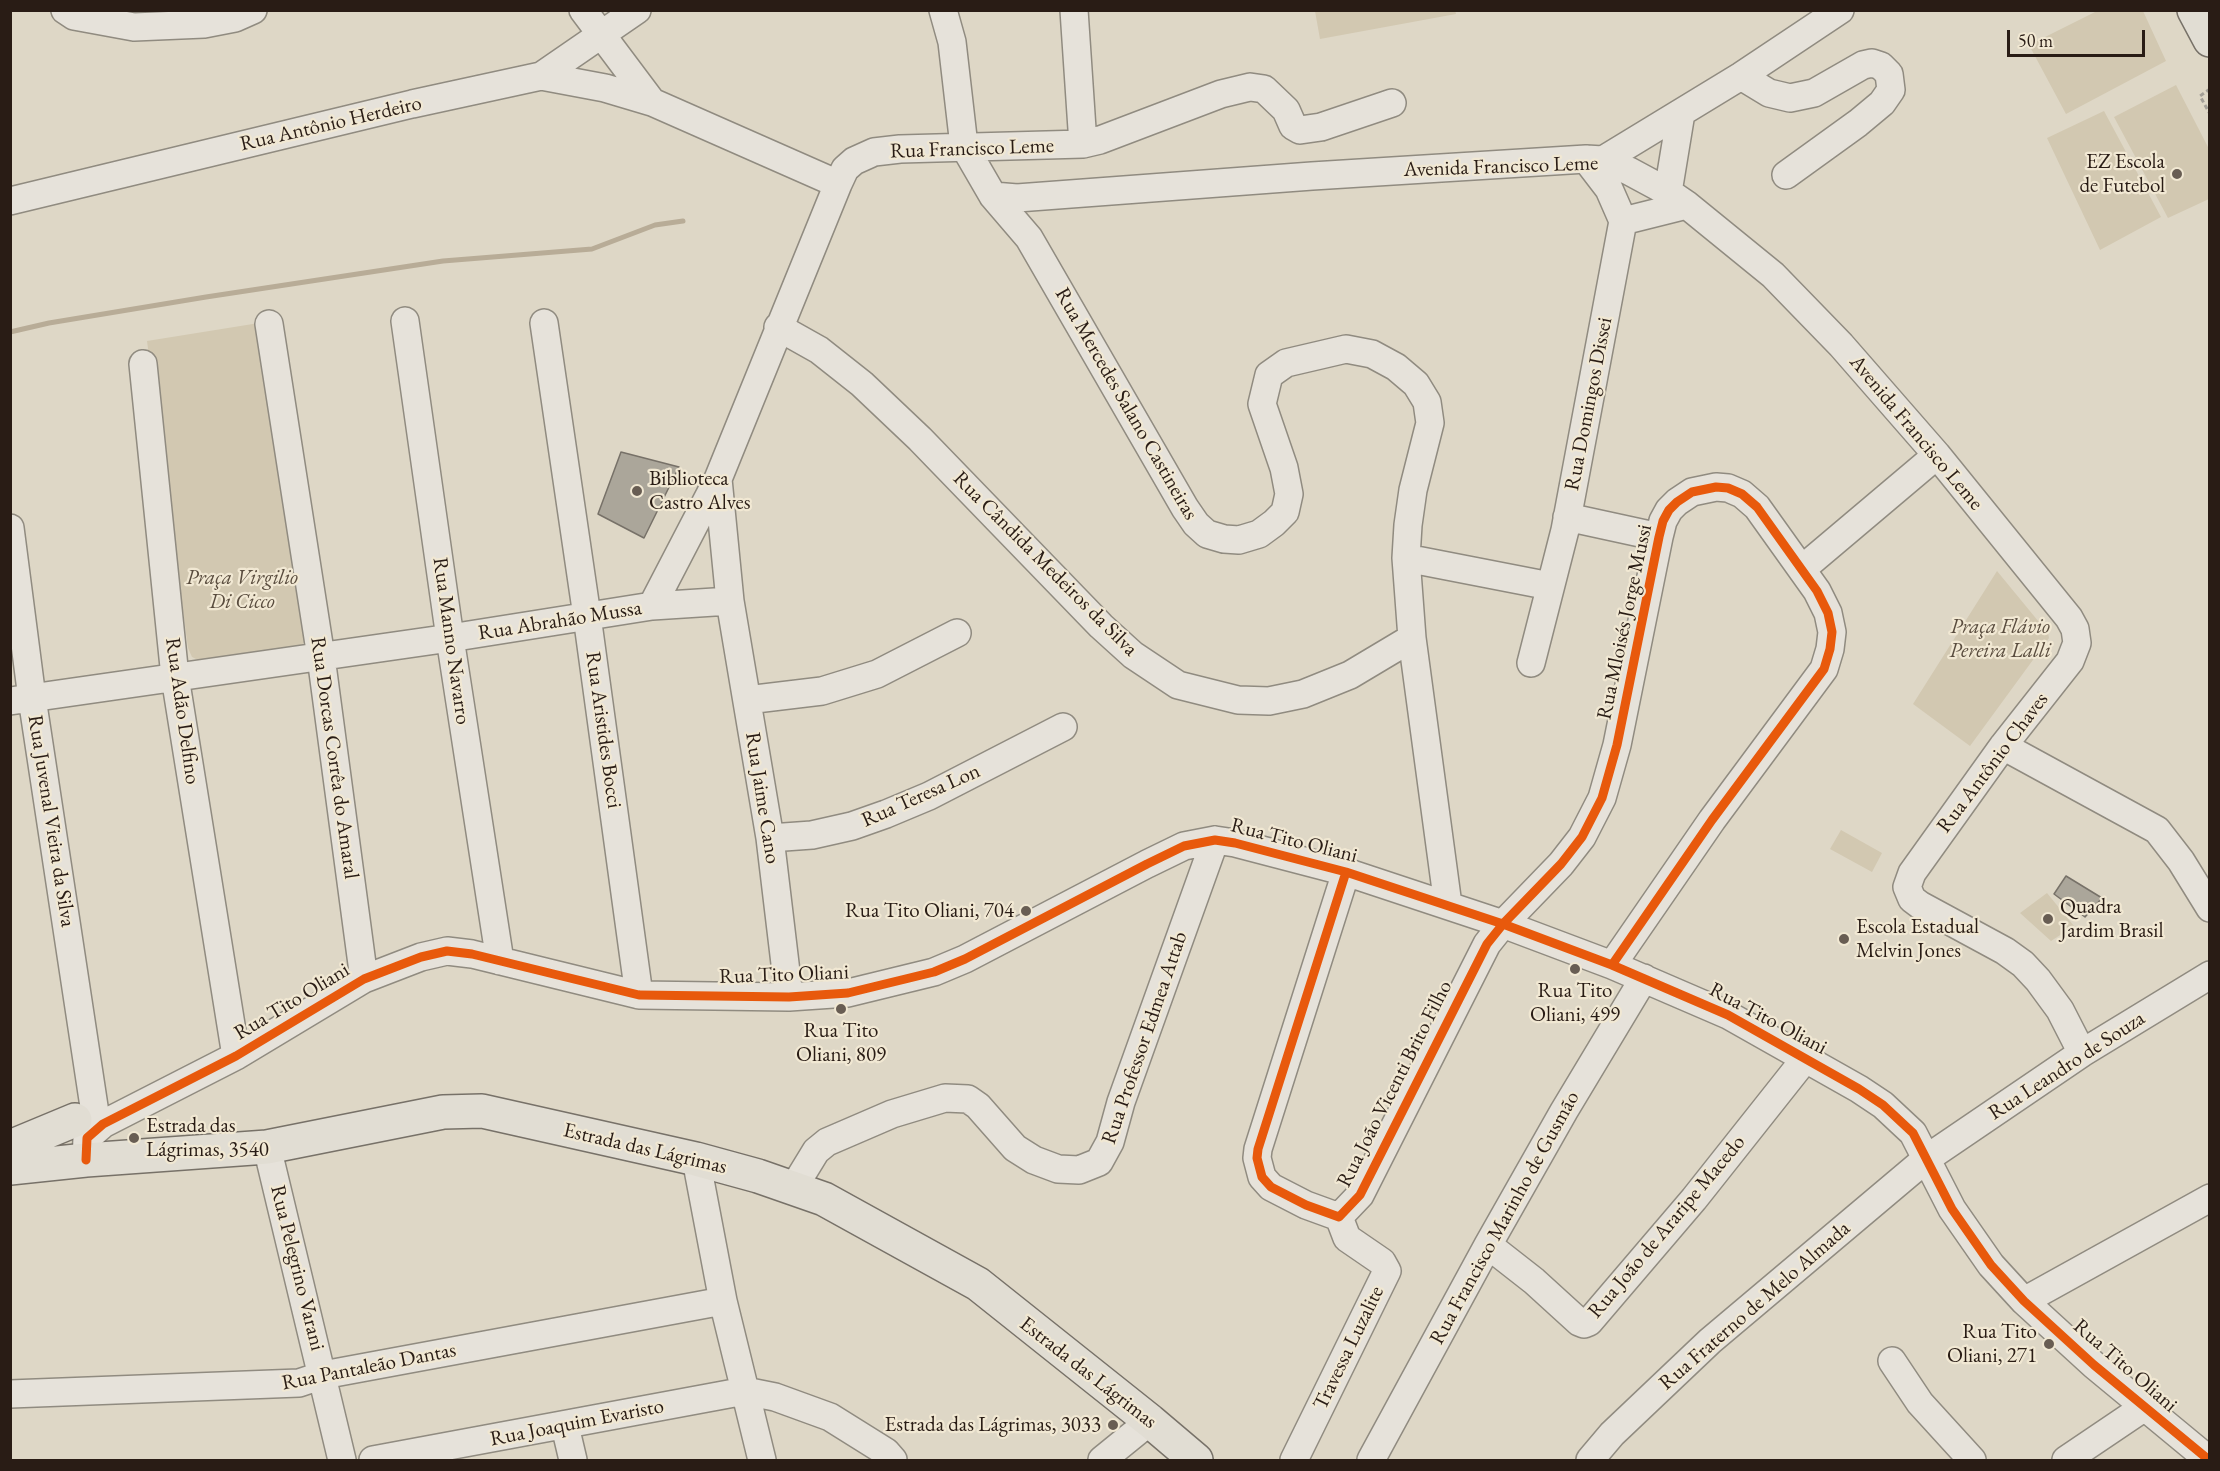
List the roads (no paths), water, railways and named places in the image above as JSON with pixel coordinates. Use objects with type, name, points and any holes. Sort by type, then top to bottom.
[{"type":"main road","points":[[2194,10],[2210,40]]},
{"type":"main road","name":"Estrada das Lágrimas","points":[[10,1168],[267,1147],[443,1112],[482,1111],[696,1160],[794,1187],[824,1198],[978,1284],[1150,1421],[1196,1461]]},
{"type":"main road","points":[[10,1147],[85,1116]]},
{"type":"street","points":[[65,10],[74,16],[134,27],[204,24],[235,18],[253,10]]},
{"type":"street","points":[[583,10],[652,102],[838,184]]},
{"type":"street","points":[[541,76],[637,10]]},
{"type":"street","points":[[943,10],[952,42],[964,146],[993,196]]},
{"type":"street","points":[[1074,10],[1083,144]]},
{"type":"street","points":[[1681,112],[1677,198],[1623,221],[1594,160],[1741,76],[1840,10]]},
{"type":"street","points":[[1741,76],[1769,93],[1790,98],[1814,93],[1863,65],[1872,63],[1881,66],[1889,75],[1891,90],[1882,103],[1786,175]]},
{"type":"street","name":"Rua Antônio Herdeiro","points":[[10,201],[412,104],[541,76],[605,88],[652,102]]},
{"type":"street","name":"Rua Francisco Leme","points":[[838,184],[845,169],[854,161],[874,152],[964,146],[1019,147],[1083,144],[1100,140],[1221,94],[1250,87],[1264,89],[1286,110],[1293,126],[1300,130],[1321,127],[1392,103]]},
{"type":"street","name":"Avenida Francisco Leme","points":[[993,196],[1017,198],[1300,177],[1594,160],[1629,171],[1677,198],[1773,275],[1841,345],[1937,455],[2070,618]]},
{"type":"street","name":"Rua Abrahão Mussa","points":[[21,699],[450,639],[652,606],[718,479],[838,184]]},
{"type":"street","name":"Rua Mercedes Salano Castineiras","points":[[993,196],[1029,238],[1185,508],[1196,524],[1207,534],[1239,540],[1258,534],[1285,512],[1289,494],[1284,468],[1262,404],[1269,375],[1286,363],[1346,349],[1372,354],[1396,367],[1416,384],[1427,402],[1430,423],[1413,490],[1406,558],[1412,638],[1448,905]]},
{"type":"street","name":"Rua Domingos Dissei","points":[[1531,663],[1568,517],[1623,221]]},
{"type":"street","name":"Rua Manno Navarro","points":[[405,321],[450,639],[501,961]]},
{"type":"street","name":"Rua Aristides Bocci","points":[[544,323],[588,616],[639,995]]},
{"type":"street","name":"Rua Dorcas Corrêa do Amaral","points":[[269,324],[321,657],[364,979]]},
{"type":"street","name":"Rua Cândida Medeiros da Silva","points":[[778,327],[819,350],[862,384],[920,439],[1101,626],[1133,655],[1178,685],[1238,700],[1269,701],[1302,694],[1350,675],[1412,638]]},
{"type":"street","name":"Rua Adão Delfino","points":[[143,364],[175,677],[236,1056]]},
{"type":"street","points":[[1802,569],[1937,455]]},
{"type":"street","name":"Rua Jaime Cano","points":[[718,479],[730,601],[770,838],[789,996]]},
{"type":"street","name":"Rua Mloisés Jorge Mussi","points":[[1503,924],[1561,864],[1582,837],[1602,798],[1617,744],[1659,537],[1663,521],[1669,510],[1685,496],[1704,488],[1716,487],[1742,494],[1756,507],[1802,569],[1828,613],[1832,632],[1830,649],[1824,669],[1712,820],[1612,966]]},
{"type":"street","points":[[1568,517],[1659,537]]},
{"type":"street","name":"Rua Juvenal Vieira da Silva","points":[[10,528],[21,699],[85,1116]]},
{"type":"street","points":[[1406,558],[1550,586]]},
{"type":"street","points":[[652,606],[730,601]]},
{"type":"street","name":"Rua Antônio Chaves","points":[[2070,618],[2075,629],[2077,643],[2070,661],[2003,746],[1912,873],[1908,882],[1908,893],[1920,905],[2005,951],[2023,964],[2060,1010],[2082,1053]]},
{"type":"street","points":[[747,700],[822,691],[877,674],[957,633]]},
{"type":"street","name":"Rua Teresa Lon","points":[[770,838],[812,835],[852,826],[886,814],[929,796],[1063,727]]},
{"type":"street","points":[[2003,746],[2157,830],[2181,861],[2210,908]]},
{"type":"street","name":"Rua Tito Oliani","points":[[86,1160],[87,1138],[103,1124],[236,1056],[364,979],[421,957],[447,951],[472,954],[639,995],[789,996],[848,993],[934,972],[965,959],[1166,855],[1192,844],[1215,840],[1235,843],[1346,872],[1503,924],[1644,978],[1728,1015],[1859,1089],[1883,1106],[1913,1133],[1952,1209],[1984,1256],[2024,1301],[2143,1408],[2209,1461]]},
{"type":"street","name":"Rua Professor Edmea Attab","points":[[794,1187],[816,1151],[827,1142],[892,1114],[945,1098],[968,1099],[978,1106],[1015,1148],[1034,1160],[1058,1169],[1079,1170],[1099,1162],[1110,1142],[1121,1102],[1215,840]]},
{"type":"street","name":"Rua João Vicenti Brito Filho","points":[[1346,872],[1257,1158],[1262,1177],[1271,1187],[1306,1205],[1339,1217],[1360,1195],[1487,944],[1503,924]]},
{"type":"street","name":"Rua Leandro de Souza","points":[[1926,1159],[2082,1053],[2210,975]]},
{"type":"street","name":"Rua Francisco Marinho de Gusmão","points":[[1371,1461],[1488,1245],[1564,1111],[1644,978]]},
{"type":"street","name":"Rua João de Araripe Macedo","points":[[1488,1245],[1534,1281],[1580,1322],[1589,1322],[1694,1199],[1805,1059]]},
{"type":"street","name":"Rua Tito Oliani","points":[[85,1116],[188,1082]]},
{"type":"street","points":[[53,1164],[55,1148],[64,1130],[85,1116]]},
{"type":"street","name":"Rua Pelegrino Varani","points":[[267,1147],[342,1461]]},
{"type":"street","name":"Rua Fraterno de Melo Almada","points":[[1590,1461],[1612,1434],[1710,1341],[1926,1159]]},
{"type":"street","points":[[696,1160],[723,1301],[762,1461]]},
{"type":"street","points":[[2024,1301],[2210,1198]]},
{"type":"street","name":"Travessa Luzalite","points":[[1293,1461],[1387,1271],[1382,1262],[1347,1238],[1339,1217]]},
{"type":"street","name":"Rua Pantaleão Dantas","points":[[10,1394],[289,1385],[310,1381],[323,1375],[723,1301]]},
{"type":"street","points":[[1892,1361],[1920,1403],[1972,1461]]},
{"type":"street","points":[[745,1391],[776,1397],[830,1417],[886,1452],[893,1461]]},
{"type":"street","name":"Rua Joaquim Evaristo","points":[[374,1461],[745,1391]]},
{"type":"street","points":[[2066,1461],[2143,1408]]},
{"type":"street","points":[[1102,1461],[1150,1421]]},
{"type":"street","points":[[565,1426],[573,1461]]},
{"type":"waterway","points":[[10,332],[49,323],[206,297],[443,261],[592,249],[655,225],[683,221]]},
{"type":"place","name":"EZ Escola de Futebol","points":[[2177,174]]},
{"type":"place","name":"Biblioteca Castro Alves","points":[[637,491]]},
{"type":"place","name":"Rua Tito Oliani, 704","points":[[1026,911]]},
{"type":"place","name":"Quadra Jardim Brasil","points":[[2048,919]]},
{"type":"place","name":"Escola Estadual Melvin Jones","points":[[1844,939]]},
{"type":"place","name":"Rua Tito Oliani, 499","points":[[1575,969]]},
{"type":"place","name":"Rua Tito Oliani, 809","points":[[841,1009]]},
{"type":"place","name":"Estrada das Lágrimas, 3540","points":[[134,1138]]},
{"type":"place","name":"Rua Tito Oliani, 271","points":[[2049,1344]]},
{"type":"place","name":"Estrada das Lágrimas, 3033","points":[[1113,1425]]},
{"type":"park label","name":"Praça Virgilio Di Cicco","points":[[242,590]]},
{"type":"park label","name":"Praça Flávio Pereira Lalli","points":[[2000,639]]}]
